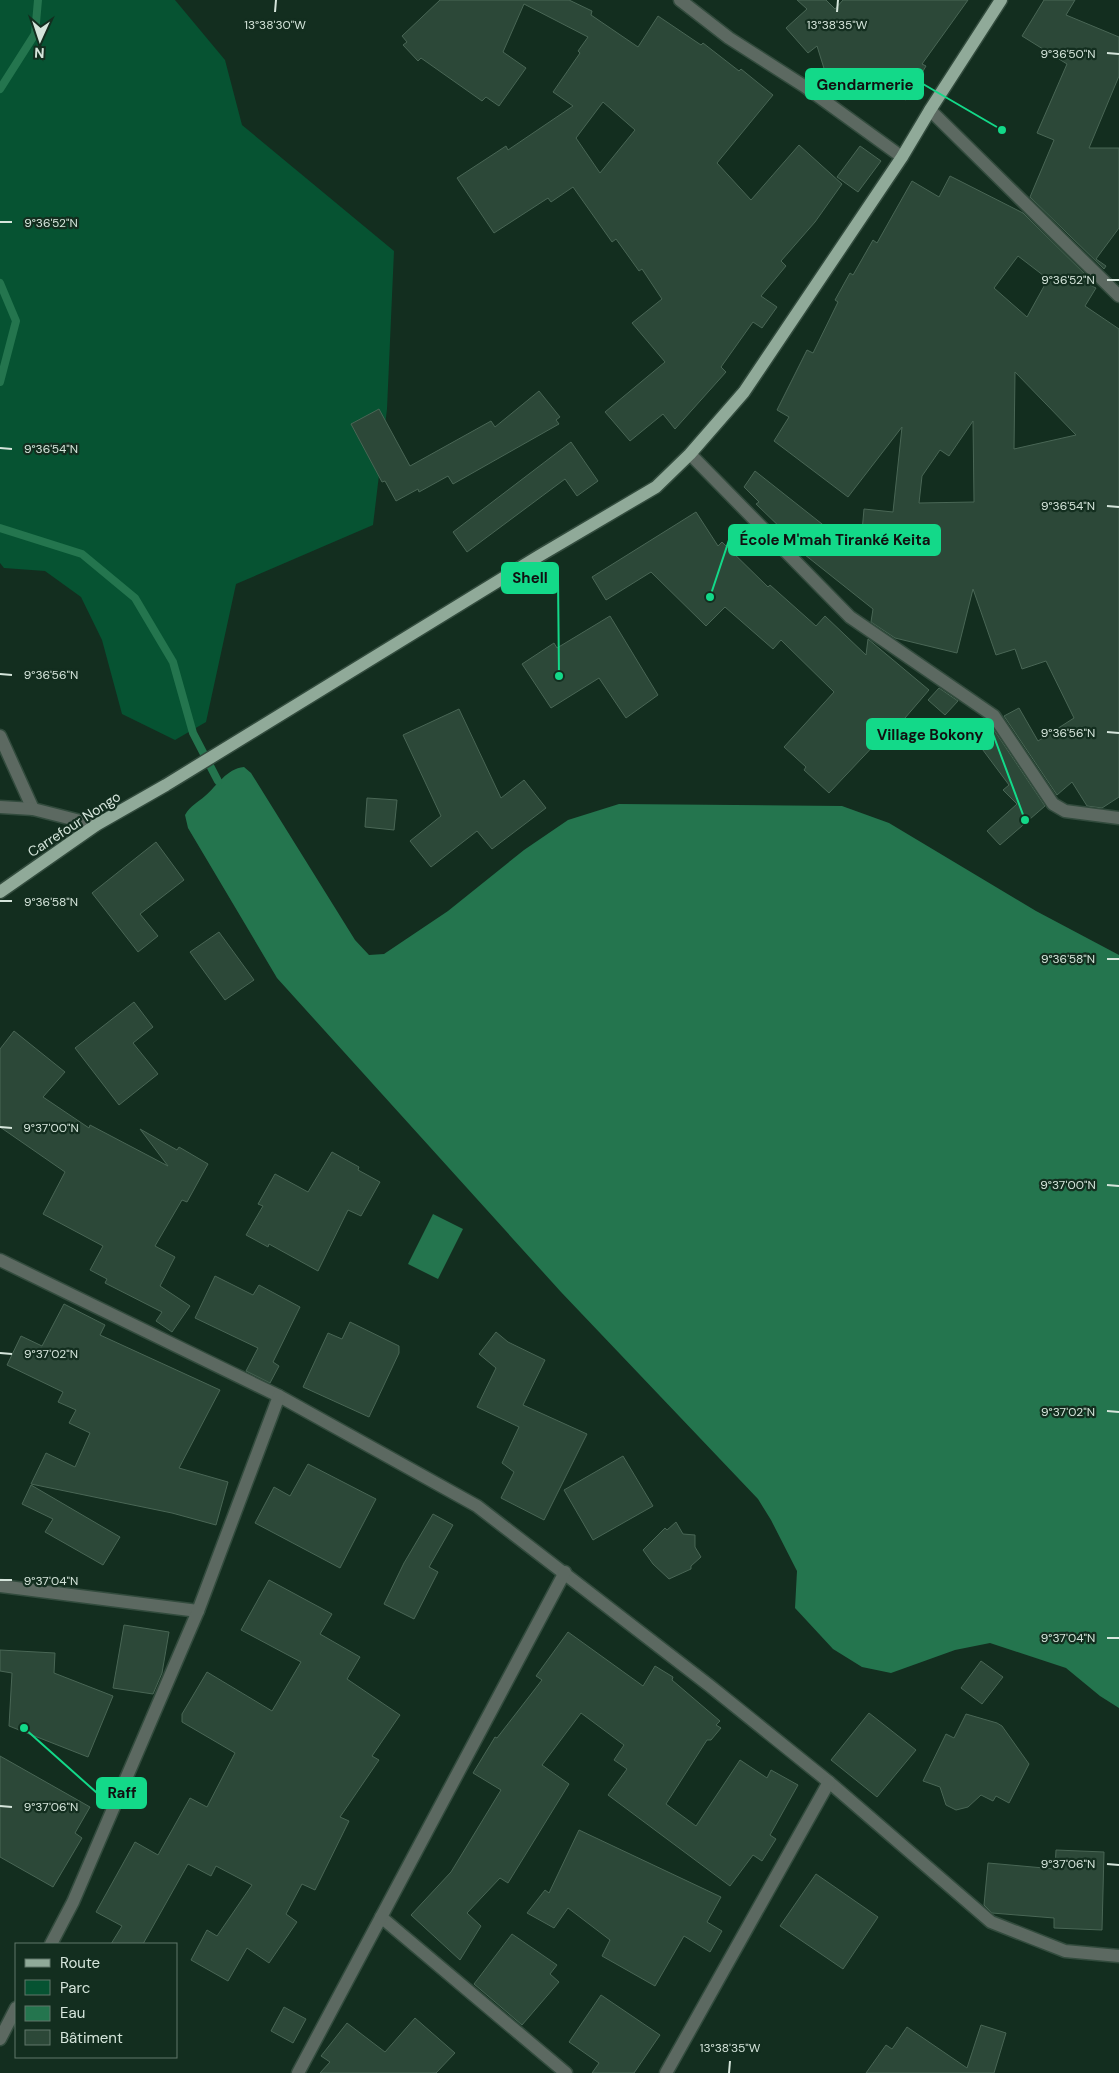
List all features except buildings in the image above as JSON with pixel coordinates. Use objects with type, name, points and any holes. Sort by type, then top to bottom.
[{"type":"main road","name":"Carrefour Nongo","points":[[0,892],[96,825],[166,785],[656,486],[690,454],[744,392],[902,157],[1001,0]]},
{"type":"street","points":[[680,0],[729,38],[804,86],[902,157]]},
{"type":"street","points":[[930,110],[1119,296]]},
{"type":"street","points":[[690,454],[850,617],[994,716],[1053,804],[1065,811],[1119,818]]},
{"type":"street","points":[[0,736],[33,809]]},
{"type":"street","points":[[0,807],[33,809],[96,825]]},
{"type":"street","points":[[0,1260],[279,1396],[477,1506],[565,1572],[710,1686],[828,1782],[991,1922],[1065,1951],[1119,1956]]},
{"type":"street","points":[[52,1943],[73,1902],[198,1611],[279,1396]]},
{"type":"street","points":[[298,2073],[565,1572]]},
{"type":"street","points":[[0,1586],[198,1611]]},
{"type":"street","points":[[666,2073],[828,1782]]},
{"type":"street","points":[[381,1917],[566,2073]]},
{"type":"street","points":[[0,2039],[15,2010]]},
{"type":"green space","points":[[0,0],[175,0],[225,60],[242,125],[394,251],[387,409],[373,525],[236,584],[206,722],[175,740],[122,714],[102,640],[81,597],[45,571],[4,568],[0,563]]},
{"type":"water","points":[[244,767],[251,773],[355,940],[369,955],[384,954],[448,911],[524,850],[568,820],[619,804],[842,806],[889,823],[1036,911],[1119,955],[1119,1708],[1100,1696],[1066,1668],[990,1643],[955,1650],[891,1673],[862,1667],[833,1649],[795,1608],[797,1571],[758,1499],[561,1292],[277,978],[188,828],[185,815],[192,806],[227,774]]},
{"type":"water","points":[[433,1214],[463,1229],[438,1279],[408,1264]]},
{"type":"waterway","points":[[0,89],[35,34],[38,0]]},
{"type":"waterway","points":[[0,283],[16,321],[0,382]]},
{"type":"waterway","points":[[0,528],[82,554],[135,598],[173,662],[193,733],[218,781]]},
{"type":"place","name":"Gendarmerie","points":[[1002,130]]},
{"type":"place","name":"École M'mah Tiranké Keita","points":[[710,597]]},
{"type":"place","name":"Shell","points":[[559,676]]},
{"type":"place","name":"Village Bokony","points":[[1025,820]]},
{"type":"place","name":"Raff","points":[[24,1728]]}]
